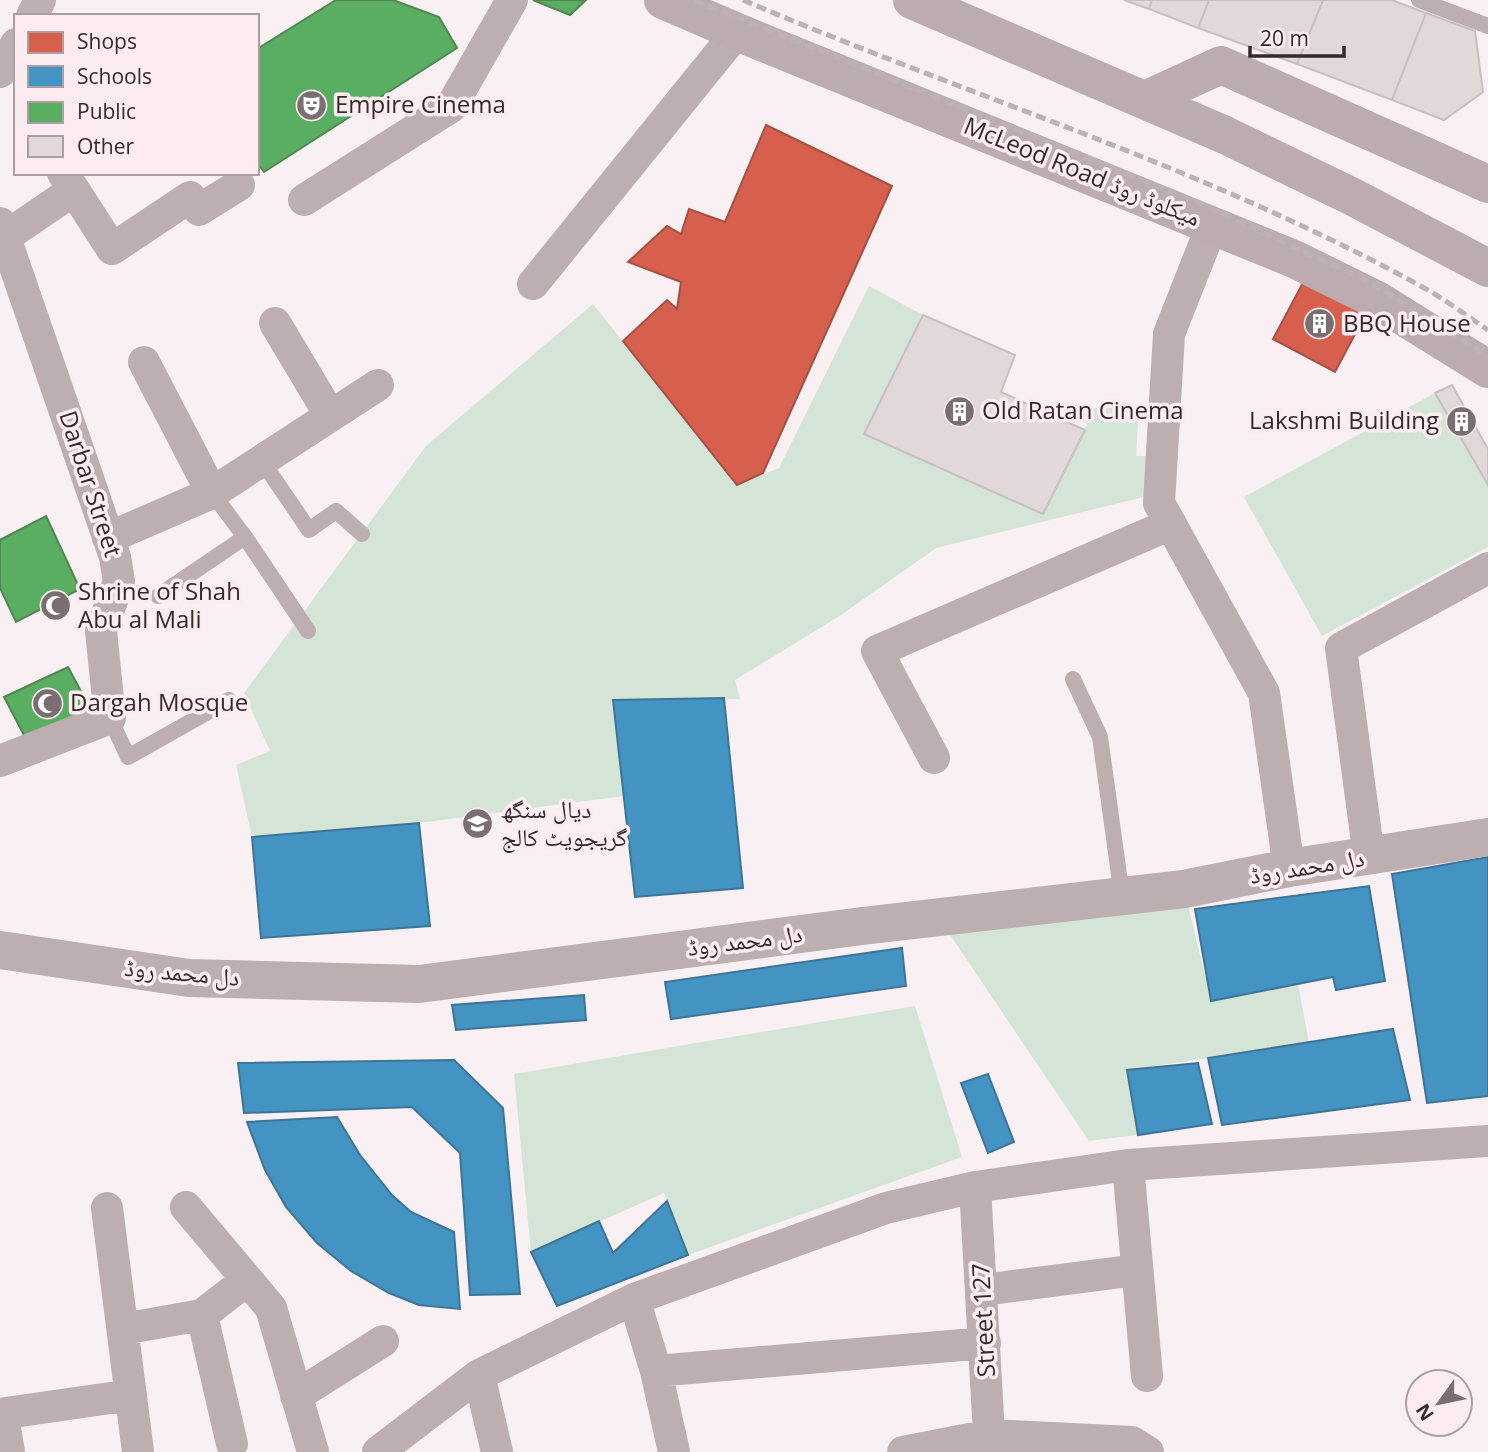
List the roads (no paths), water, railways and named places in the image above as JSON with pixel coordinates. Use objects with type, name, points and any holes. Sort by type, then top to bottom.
[{"type":"main road","name":"McLeod Road میکلوڈ روڈ","points":[[663,0],[1294,259],[1377,300],[1488,369]]},
{"type":"main road","points":[[912,0],[1145,100],[1353,197],[1488,268]]},
{"type":"main road","points":[[1145,100],[1221,65],[1488,184]]},
{"type":"street","points":[[304,200],[451,107],[512,0]]},
{"type":"street","points":[[533,284],[737,32]]},
{"type":"street","points":[[0,72],[14,48]]},
{"type":"street","points":[[3,230],[68,182],[112,249],[190,197],[199,210],[239,185]]},
{"type":"street","points":[[1212,225],[1169,334],[1159,503],[1264,693],[1289,867]]},
{"type":"street","name":"Darbar Street","points":[[3,230],[108,538],[119,581],[101,632],[110,718]]},
{"type":"street","points":[[275,323],[330,415]]},
{"type":"street","points":[[144,362],[212,493]]},
{"type":"street","points":[[108,538],[212,493],[378,385]]},
{"type":"street","points":[[933,758],[877,651],[1171,524]]},
{"type":"street","points":[[1369,857],[1341,648],[1488,568]]},
{"type":"street","points":[[0,761],[110,718]]},
{"type":"street","name":"دل محمد روڈ","points":[[0,950],[190,978],[419,984],[862,926],[1184,889],[1289,867],[1488,837]]},
{"type":"street","points":[[378,1452],[479,1375],[634,1299],[886,1208],[975,1187],[1128,1166],[1488,1141]]},
{"type":"street","points":[[1128,1166],[1147,1376]]},
{"type":"street","name":"Street 127","points":[[975,1187],[990,1443]]},
{"type":"street","points":[[186,1207],[271,1308],[313,1452]]},
{"type":"street","points":[[107,1208],[138,1452]]},
{"type":"street","points":[[983,1290],[1137,1270]]},
{"type":"street","points":[[123,1329],[202,1315],[247,1280]]},
{"type":"street","points":[[634,1299],[656,1371],[674,1452]]},
{"type":"street","points":[[202,1315],[232,1444]]},
{"type":"street","points":[[296,1396],[383,1341]]},
{"type":"street","points":[[656,1371],[985,1343]]},
{"type":"street","points":[[479,1375],[497,1452]]},
{"type":"street","points":[[6,1452],[0,1415],[131,1395]]},
{"type":"street","points":[[903,1452],[990,1443],[1132,1442],[1148,1452]]},
{"type":"lane","points":[[1419,0],[1488,26]]},
{"type":"lane","points":[[262,461],[309,530],[336,511],[362,534]]},
{"type":"lane","points":[[212,493],[308,631]]},
{"type":"lane","points":[[158,596],[245,537]]},
{"type":"lane","points":[[1073,679],[1100,737],[1122,896]]},
{"type":"lane","points":[[110,718],[128,757],[229,700]]},
{"type":"railway","points":[[694,0],[1197,202],[1371,283],[1488,356]]},
{"type":"railway","points":[[743,0],[1260,206],[1426,289],[1488,330]]},
{"type":"place","name":"Empire Cinema","points":[[312,105]]},
{"type":"place","name":"BBQ House","points":[[1320,324]]},
{"type":"place","name":"Old Ratan Cinema","points":[[959,411]]},
{"type":"place","name":"Lakshmi Building","points":[[1462,421]]},
{"type":"place","name":"Shrine of Shah Abu al Mali","points":[[55,606]]},
{"type":"place","name":"Dargah Mosque","points":[[47,703]]},
{"type":"place","name":"دیال سنگھ گریجویٹ کالج","points":[[478,824]]}]
